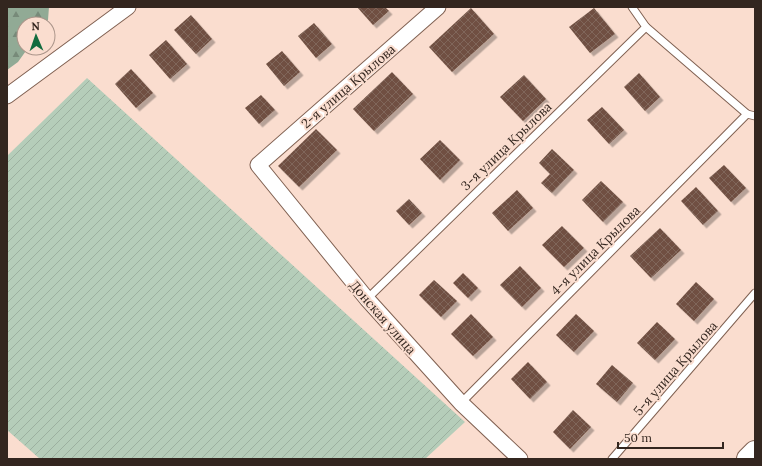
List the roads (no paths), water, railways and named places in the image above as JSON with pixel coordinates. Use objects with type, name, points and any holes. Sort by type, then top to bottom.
[{"type":"main road","points":[[748,459],[755,452]]},
{"type":"street","points":[[7,96],[128,7]]},
{"type":"street","name":"2-я улица Крылова","points":[[258,165],[438,7]]},
{"type":"street","name":"Донская улица","points":[[258,165],[367,299],[461,402],[520,459]]},
{"type":"lane","points":[[632,7],[646,27],[747,114],[755,116]]},
{"type":"lane","name":"3-я улица Крылова","points":[[367,299],[646,27]]},
{"type":"lane","name":"4-я улица Крылова","points":[[461,402],[747,114]]},
{"type":"lane","name":"5-я улица Крылова","points":[[612,459],[755,293]]}]
